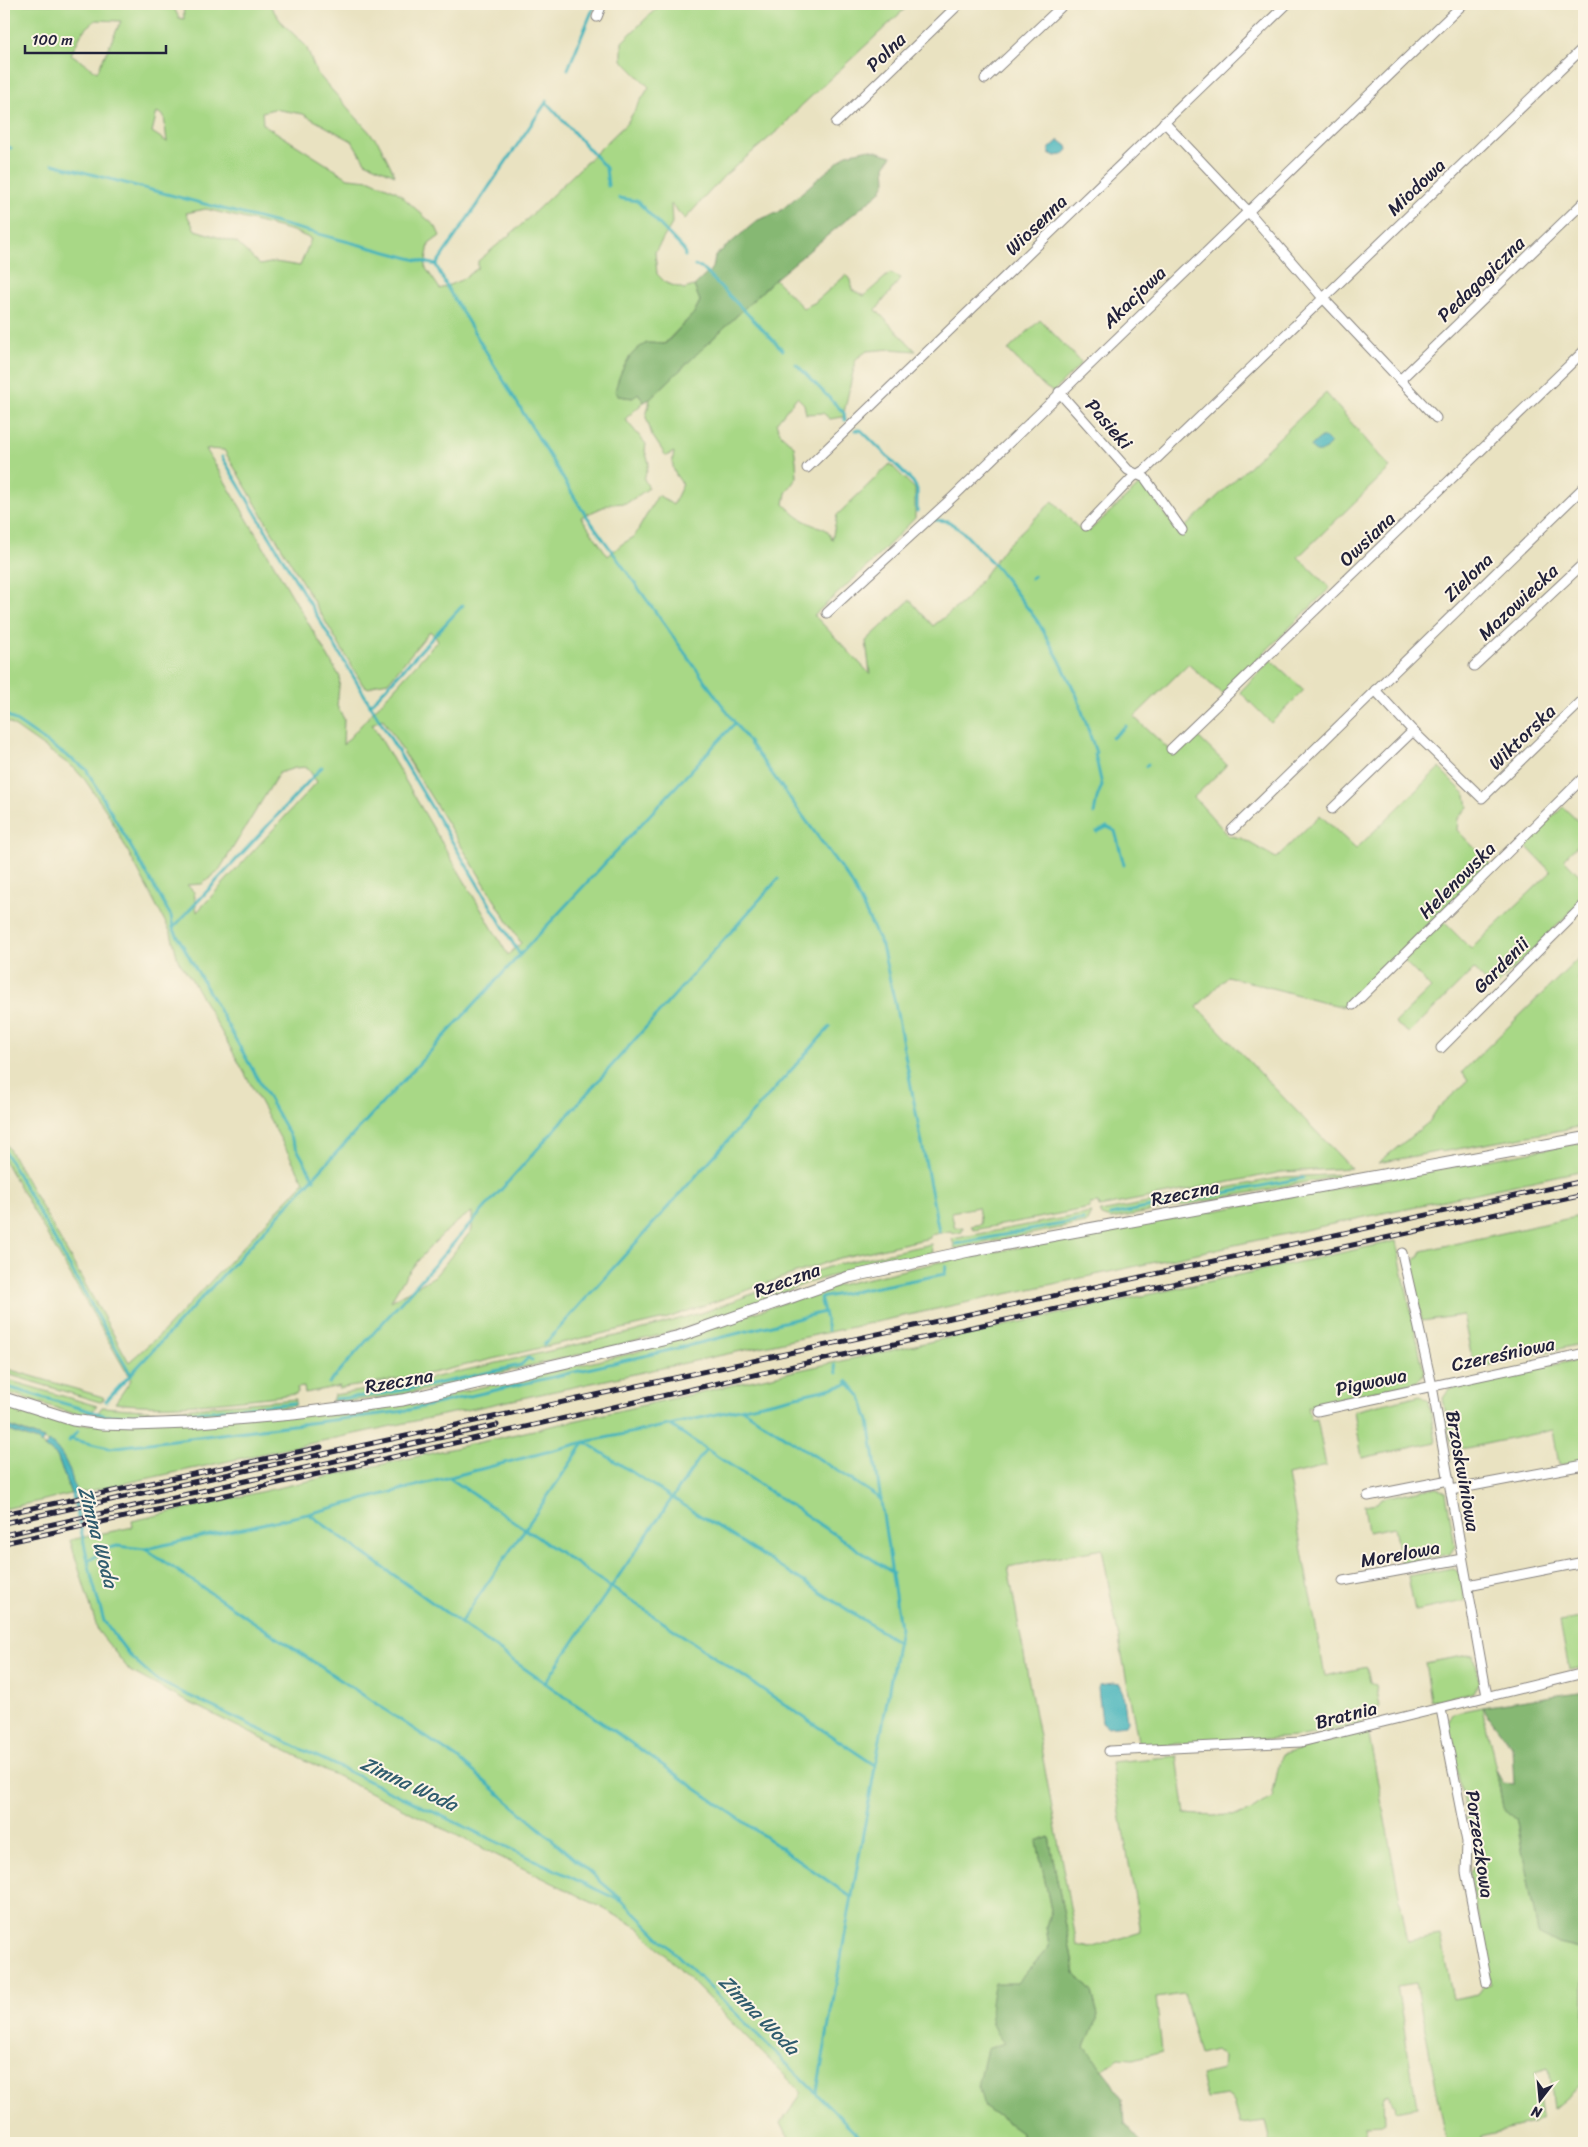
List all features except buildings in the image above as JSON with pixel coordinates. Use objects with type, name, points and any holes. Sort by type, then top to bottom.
[{"type":"street","points":[[597,17],[602,4]]},
{"type":"street","name":"Polna","points":[[836,123],[959,4]]},
{"type":"street","points":[[985,79],[1064,4]]},
{"type":"street","name":"Wiosenna","points":[[807,468],[1287,4]]},
{"type":"street","name":"Akacjowa","points":[[827,613],[954,496],[1247,210],[1463,4]]},
{"type":"street","name":"Miodowa","points":[[1086,526],[1137,474],[1146,469],[1584,47]]},
{"type":"street","points":[[1164,122],[1247,210],[1323,298],[1436,418]]},
{"type":"street","name":"Pedagogiczna","points":[[1400,380],[1584,202]]},
{"type":"street","name":"Owsiana","points":[[1171,749],[1584,351]]},
{"type":"street","name":"Pasieki","points":[[1060,392],[1126,468],[1145,478],[1182,530]]},
{"type":"street","name":"Zielona","points":[[1232,830],[1584,487]]},
{"type":"street","name":"Mazowiecka","points":[[1474,666],[1584,563]]},
{"type":"street","points":[[1332,810],[1413,731],[1375,690]]},
{"type":"street","name":"Wiktorska","points":[[1413,731],[1482,798],[1584,699]]},
{"type":"street","name":"Helenowska","points":[[1352,1005],[1584,777]]},
{"type":"street","name":"Gardenii","points":[[1441,1048],[1584,905]]},
{"type":"street","name":"Rzeczna","points":[[4,1398],[73,1420],[101,1424],[133,1425],[293,1414],[403,1400],[680,1336],[849,1277],[969,1251],[1584,1138]]},
{"type":"street","name":"Brzoskwiniowa","points":[[1402,1253],[1432,1386],[1488,1696]]},
{"type":"street","name":"Czereśniowa","points":[[1432,1386],[1581,1354]]},
{"type":"street","name":"Pigwowa","points":[[1317,1411],[1432,1386]]},
{"type":"street","points":[[1451,1490],[1584,1465]]},
{"type":"street","points":[[1368,1496],[1449,1480]]},
{"type":"street","name":"Morelowa","points":[[1343,1581],[1462,1559]]},
{"type":"street","points":[[1468,1585],[1584,1562]]},
{"type":"street","name":"Bratnia","points":[[1109,1751],[1301,1742],[1584,1673]]},
{"type":"street","name":"Porzeczkowa","points":[[1441,1709],[1467,1842],[1466,1872],[1487,1983]]},
{"type":"green space","points":[[4,4],[172,4],[179,18],[184,19],[183,4],[269,4],[282,23],[306,46],[316,72],[379,143],[395,175],[365,162],[352,141],[303,114],[274,109],[262,112],[263,124],[348,178],[370,180],[396,191],[436,227],[440,236],[429,244],[425,267],[440,289],[461,280],[478,268],[478,261],[519,227],[627,123],[649,87],[622,60],[622,42],[661,4],[795,4],[807,11],[815,4],[910,4],[801,106],[782,127],[724,176],[685,219],[671,204],[672,224],[655,252],[657,274],[666,283],[684,289],[694,286],[700,301],[694,313],[664,344],[646,343],[618,396],[633,398],[638,393],[644,402],[625,419],[646,444],[645,451],[649,463],[644,479],[649,488],[627,503],[610,504],[581,517],[608,556],[634,537],[658,495],[673,505],[683,484],[674,469],[674,452],[666,456],[652,435],[646,417],[650,399],[775,279],[803,308],[814,303],[846,275],[850,280],[852,290],[864,296],[890,273],[901,278],[876,310],[916,351],[891,349],[867,351],[856,359],[843,417],[830,419],[823,413],[806,414],[804,404],[797,397],[776,423],[781,434],[794,446],[796,461],[797,477],[786,493],[784,504],[801,518],[827,531],[832,540],[837,515],[890,464],[915,489],[915,518],[872,562],[814,615],[870,674],[866,641],[910,600],[933,626],[966,600],[1006,546],[1053,501],[1081,531],[1089,531],[1143,482],[1168,519],[1181,531],[1326,393],[1390,468],[1298,557],[1330,588],[1222,694],[1188,664],[1134,717],[1173,753],[1195,734],[1227,765],[1194,797],[1229,836],[1241,838],[1276,858],[1320,815],[1356,849],[1439,768],[1466,795],[1468,807],[1458,818],[1457,830],[1490,864],[1343,1007],[1227,976],[1197,1007],[1351,1168],[1282,1172],[1099,1207],[1098,1203],[1090,1204],[1090,1208],[974,1230],[971,1226],[981,1224],[978,1207],[951,1212],[955,1228],[963,1227],[962,1232],[952,1234],[951,1231],[930,1235],[930,1238],[839,1258],[665,1319],[432,1373],[305,1393],[304,1387],[297,1388],[296,1394],[228,1401],[183,1405],[115,1403],[131,1380],[4,1160],[4,1140],[129,1362],[163,1332],[304,1182],[192,980],[178,960],[171,933],[107,812],[85,780],[74,768],[4,719]],"holes":[[[96,20],[121,21],[97,72],[71,54],[83,31]],[[157,112],[164,116],[167,142],[152,132]],[[206,209],[293,231],[311,239],[300,266],[275,262],[260,265],[237,243],[195,230],[186,213]],[[206,449],[224,450],[363,685],[369,688],[388,682],[430,631],[438,640],[343,745],[344,719],[337,706],[340,677]],[[383,719],[521,943],[508,955],[372,724]],[[307,767],[317,782],[197,912],[194,892],[187,885],[202,884],[218,872],[279,773],[295,768]],[[472,1212],[472,1230],[435,1276],[391,1301],[415,1264],[450,1228]]]},
{"type":"green space","points":[[869,149],[892,156],[885,166],[886,181],[880,192],[775,279],[650,399],[644,402],[638,393],[633,398],[618,396],[615,391],[619,378],[625,364],[634,352],[647,343],[665,344],[694,313],[700,301],[694,286],[713,268],[715,256],[758,220],[779,212],[847,154]]},
{"type":"green space","points":[[1040,320],[1082,363],[1053,392],[1042,385],[1008,350]]},
{"type":"green space","points":[[1271,660],[1304,690],[1271,723],[1240,692]]},
{"type":"green space","points":[[1563,807],[1584,827],[1584,838],[1564,859],[1584,880],[1584,899],[1493,989],[1474,969],[1409,1033],[1395,1023],[1431,988],[1404,961],[1444,922],[1471,949],[1551,872],[1524,844]]},
{"type":"green space","points":[[1584,953],[1584,963],[1578,979],[1584,982],[1584,1126],[1441,1152],[1440,1150],[1378,1163],[1429,1122],[1438,1108],[1468,1081],[1462,1072]]},
{"type":"green space","points":[[1584,1142],[1584,1170],[89,1491],[76,1493],[66,1463],[60,1453],[52,1446],[33,1435],[4,1425],[4,1403],[80,1425],[411,1403],[633,1353],[831,1287],[935,1263]]},
{"type":"green space","points":[[1350,1174],[1111,1219],[1102,1216],[1100,1212],[1284,1177]]},
{"type":"green space","points":[[1091,1213],[1086,1223],[955,1249],[952,1239]]},
{"type":"green space","points":[[1584,1215],[1584,1343],[1474,1369],[1463,1315],[1422,1321],[1412,1271],[1413,1263],[1422,1251]]},
{"type":"green space","points":[[1396,1241],[1424,1373],[1418,1381],[1308,1407],[1311,1420],[1317,1419],[1326,1466],[1288,1475],[1325,1676],[1367,1667],[1370,1682],[1376,1685],[1380,1706],[1371,1719],[1341,1729],[1297,1737],[1139,1746],[1102,1549],[1008,1567],[1077,1945],[1090,1948],[1141,1932],[1111,1762],[1177,1756],[1185,1814],[1213,1816],[1244,1814],[1272,1798],[1281,1755],[1368,1730],[1408,1942],[1440,1936],[1453,1999],[1477,1994],[1483,1986],[1491,1984],[1469,1872],[1475,1864],[1479,1848],[1471,1842],[1448,1723],[1453,1713],[1482,1707],[1503,1807],[1516,1818],[1538,1932],[1559,1944],[1584,1950],[1584,2087],[1583,2084],[1554,2108],[1549,2068],[1536,2072],[1542,2117],[1534,2124],[1481,2136],[1481,2143],[1447,2143],[1416,1983],[1397,1986],[1417,2107],[1396,2111],[1388,2093],[1383,2095],[1384,2124],[1365,2125],[1368,2143],[1270,2143],[1265,2121],[1240,2124],[1234,2102],[1227,2096],[1207,2099],[1201,2075],[1222,2070],[1223,2057],[1215,2050],[1200,2054],[1184,1994],[1156,1998],[1162,2051],[1133,2059],[1118,2058],[1103,2070],[1085,2047],[1098,2015],[1092,1992],[1075,1974],[1049,1837],[1037,1842],[1051,1910],[1046,1926],[1049,1947],[1017,1983],[1004,2043],[984,2106],[1021,2132],[1021,2143],[791,2143],[781,2123],[802,2093],[639,1928],[595,1904],[176,1696],[130,1671],[98,1631],[70,1540],[133,1527],[132,1521],[781,1374]]},
{"type":"green space","points":[[931,1244],[932,1253],[849,1271],[807,1283],[713,1320],[653,1337],[436,1388],[395,1396],[333,1403],[332,1401],[334,1395],[405,1384],[633,1332],[704,1312],[838,1264]]},
{"type":"green space","points":[[1584,1358],[1584,1461],[1559,1465],[1553,1430],[1452,1451],[1443,1398],[1450,1389]]},
{"type":"green space","points":[[4,1368],[103,1397],[104,1399],[100,1402],[4,1373]]},
{"type":"green space","points":[[4,1379],[97,1406],[88,1416],[68,1412],[4,1391]]},
{"type":"green space","points":[[1420,1395],[1429,1401],[1436,1442],[1362,1458],[1354,1411]]},
{"type":"green space","points":[[296,1399],[295,1406],[195,1417],[145,1420],[95,1417],[102,1407],[156,1411]]},
{"type":"green space","points":[[4,1429],[38,1441],[57,1456],[71,1494],[4,1509]]},
{"type":"green space","points":[[1437,1487],[1446,1493],[1455,1546],[1450,1554],[1401,1563],[1394,1527],[1368,1532],[1364,1505],[1377,1503],[1381,1498]]},
{"type":"green space","points":[[1452,1568],[1460,1573],[1465,1601],[1415,1611],[1408,1576]]},
{"type":"green space","points":[[1584,1617],[1584,1667],[1569,1670],[1560,1622]]},
{"type":"green space","points":[[1474,1654],[1480,1682],[1473,1692],[1431,1701],[1425,1663]]},
{"type":"green space","points":[[1584,1691],[1584,1950],[1559,1944],[1538,1933],[1516,1818],[1503,1808],[1496,1768],[1503,1783],[1514,1784],[1512,1747],[1482,1707]]},
{"type":"green space","points":[[1049,1837],[1075,1974],[1092,1992],[1098,2015],[1085,2047],[1113,2083],[1122,2099],[1124,2123],[1142,2143],[1021,2143],[1021,2132],[984,2106],[978,2086],[987,2049],[1004,2043],[994,2029],[990,2015],[995,1983],[1017,1983],[1049,1947],[1046,1926],[1051,1910],[1037,1842]]},
{"type":"water","points":[[1059,140],[1067,146],[1068,150],[1063,155],[1055,156],[1049,153],[1049,149]]},
{"type":"water","points":[[1320,438],[1326,438],[1331,443],[1320,452],[1316,452],[1311,446]]},
{"type":"water","points":[[4,1425],[44,1439],[41,1444],[38,1441],[4,1429]]},
{"type":"water","points":[[49,1441],[64,1458],[76,1493],[71,1494],[57,1456],[45,1447]]},
{"type":"water","points":[[1119,1684],[1123,1693],[1127,1721],[1125,1725],[1108,1727],[1102,1722],[1098,1688],[1100,1685]]},
{"type":"waterway","points":[[568,69],[595,4]]},
{"type":"waterway","points":[[547,101],[436,265],[448,289],[581,508],[851,882],[882,946],[895,1003],[939,1232]]},
{"type":"waterway","points":[[546,102],[606,168],[608,186]]},
{"type":"waterway","points":[[4,146],[11,148]]},
{"type":"waterway","points":[[53,164],[436,265]]},
{"type":"waterway","points":[[619,198],[637,201],[684,250],[685,256]]},
{"type":"waterway","points":[[695,266],[701,267],[783,350]]},
{"type":"waterway","points":[[796,364],[844,413],[845,420]]},
{"type":"waterway","points":[[855,430],[861,430],[913,482],[917,489],[917,511]]},
{"type":"waterway","points":[[222,457],[520,955]]},
{"type":"waterway","points":[[935,520],[948,521],[963,532],[998,569],[1038,622],[1077,696],[1096,753]]},
{"type":"waterway","points":[[370,705],[463,605]]},
{"type":"waterway","points":[[4,713],[86,769],[171,916],[173,928],[314,1179]]},
{"type":"waterway","points":[[106,1401],[735,723]]},
{"type":"waterway","points":[[1112,738],[1126,726]]},
{"type":"waterway","points":[[1094,814],[1102,785],[1095,754]]},
{"type":"waterway","points":[[173,928],[322,767]]},
{"type":"waterway","points":[[1107,827],[1115,831],[1124,865]]},
{"type":"waterway","points":[[1097,832],[1107,827]]},
{"type":"waterway","points":[[329,1383],[778,879]]},
{"type":"waterway","points":[[544,1345],[830,1027]]},
{"type":"waterway","points":[[4,1150],[131,1375]]},
{"type":"waterway","points":[[1110,1215],[1303,1178]]},
{"type":"waterway","points":[[956,1244],[1083,1220]]},
{"type":"waterway","points":[[70,1439],[109,1448],[405,1411],[683,1347],[824,1312],[820,1298],[945,1274],[946,1266]]},
{"type":"waterway","points":[[824,1312],[828,1330]]},
{"type":"waterway","points":[[335,1399],[382,1394],[428,1385],[521,1365],[528,1358],[532,1360]]},
{"type":"waterway","points":[[835,1365],[837,1373]]},
{"type":"waterway","points":[[817,2091],[900,1628],[869,1421],[861,1397],[847,1381]]},
{"type":"waterway","points":[[145,1549],[308,1514],[585,1442],[850,1384]]},
{"type":"waterway","points":[[4,1386],[107,1416],[190,1413],[294,1403]]},
{"type":"waterway","points":[[742,1409],[881,1499]]},
{"type":"waterway","points":[[670,1425],[893,1573]]},
{"type":"waterway","points":[[69,1441],[78,1431]]},
{"type":"waterway","points":[[460,1623],[585,1442],[898,1642]]},
{"type":"waterway","points":[[545,1683],[706,1449]]},
{"type":"waterway","points":[[448,1477],[876,1766]]},
{"type":"waterway","name":"Zimna Woda","points":[[72,1490],[93,1583],[104,1621],[130,1656],[158,1681],[625,1903],[866,2143]]},
{"type":"waterway","points":[[309,1514],[508,1657],[851,1897]]},
{"type":"waterway","points":[[88,1561],[108,1548],[117,1546],[145,1549],[460,1760],[622,1900]]},
{"type":"railway","points":[[4,1523],[1584,1181]]},
{"type":"railway","points":[[4,1543],[199,1501],[820,1360],[1584,1195]]},
{"type":"railway","points":[[4,1535],[497,1425]]},
{"type":"railway","points":[[4,1514],[321,1447]]}]
